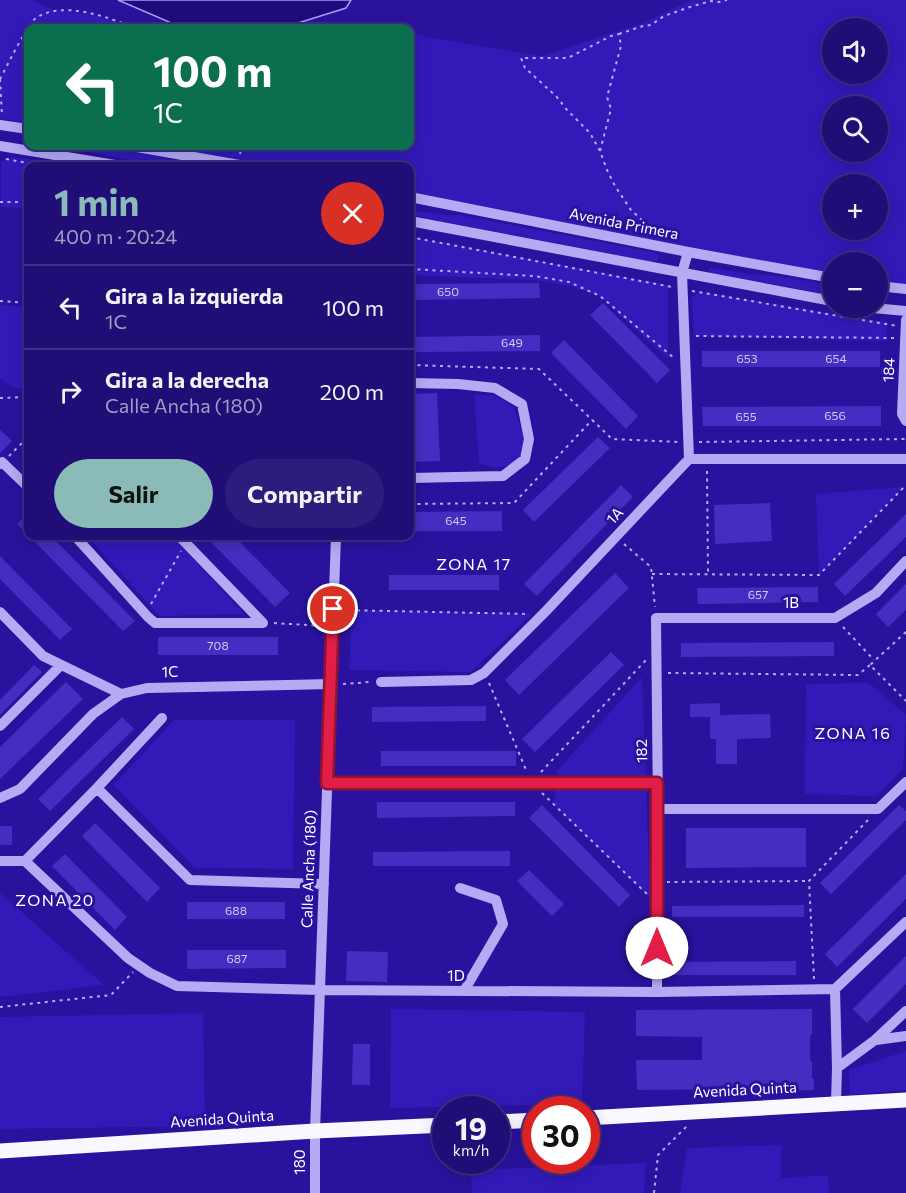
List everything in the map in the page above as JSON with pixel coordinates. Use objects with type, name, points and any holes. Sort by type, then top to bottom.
[{"type":"main road","name":"Avenida Quinta","points":[[600,1117],[906,1100]]},
{"type":"main road","name":"Avenida Quinta","points":[[0,1151],[432,1126]]},
{"type":"street","points":[[1,125],[24,128]]},
{"type":"street","points":[[0,146],[24,150]]},
{"type":"street","points":[[24,150],[97,162]]},
{"type":"street","points":[[154,150],[222,162]]},
{"type":"street","name":"Avenida Primera","points":[[414,198],[822,276]]},
{"type":"street","points":[[414,222],[822,299]]},
{"type":"street","points":[[688,252],[681,273],[689,459],[906,459]]},
{"type":"street","points":[[888,287],[906,289]]},
{"type":"street","points":[[888,309],[906,310]]},
{"type":"street","name":"184","points":[[906,320],[902,414],[906,421]]},
{"type":"street","points":[[414,383],[495,388],[522,404],[529,439],[525,459],[503,476],[414,478]]},
{"type":"street","name":"1A","points":[[484,673],[546,611],[689,459]]},
{"type":"street","points":[[1,463],[24,483]]},
{"type":"street","points":[[79,540],[155,623],[263,623]]},
{"type":"street","points":[[184,540],[263,623]]},
{"type":"street","name":"Calle Ancha (180)","points":[[315,1131],[336,540]]},
{"type":"street","points":[[835,618],[876,593],[906,561]]},
{"type":"street","points":[[0,612],[43,656],[121,694]]},
{"type":"street","name":"1B","points":[[656,618],[835,618]]},
{"type":"street","name":"182","points":[[656,618],[657,992]]},
{"type":"street","points":[[0,726],[61,665]]},
{"type":"street","points":[[381,681],[471,680],[484,673]]},
{"type":"street","name":"1C","points":[[0,798],[20,789],[93,714],[121,694],[147,688],[331,684]]},
{"type":"street","points":[[0,861],[25,861],[162,718]]},
{"type":"street","points":[[658,809],[878,809],[906,782]]},
{"type":"street","points":[[327,783],[657,783]]},
{"type":"street","points":[[97,788],[190,880],[324,884]]},
{"type":"street","name":"1D","points":[[25,861],[128,958],[150,973],[177,986],[320,990],[657,992],[835,989]]},
{"type":"street","points":[[460,888],[496,900],[503,924],[464,991]]},
{"type":"street","points":[[836,1103],[835,989],[906,922]]},
{"type":"street","points":[[837,1068],[875,1040],[906,1011]]},
{"type":"street","points":[[875,1040],[906,1036]]},
{"type":"street","name":"180","points":[[315,1131],[315,1193]]},
{"type":"path","points":[[660,246],[657,233],[631,210],[615,186],[590,133],[556,96],[525,68],[520,58],[568,58],[611,36],[651,25],[664,16],[711,1],[727,0]]},
{"type":"path","points":[[31,24],[34,19],[54,10],[92,13],[124,24]]},
{"type":"path","points":[[600,152],[611,109],[607,97],[621,46],[619,34]]},
{"type":"path","points":[[1,125],[0,78],[24,36]]},
{"type":"path","points":[[0,158],[24,162]]},
{"type":"path","points":[[0,202],[24,202]]},
{"type":"path","points":[[414,238],[682,289],[906,327]]},
{"type":"path","points":[[414,269],[534,276],[569,282],[600,296],[685,367]]},
{"type":"path","points":[[0,301],[24,303]]},
{"type":"path","points":[[684,336],[905,338]]},
{"type":"path","points":[[414,365],[539,369],[612,439],[687,442],[906,439]]},
{"type":"path","points":[[0,398],[24,397]]},
{"type":"path","points":[[1,463],[24,441]]},
{"type":"path","points":[[706,459],[708,574]]},
{"type":"path","points":[[652,574],[819,575],[906,485]]},
{"type":"path","points":[[616,536],[651,567],[656,618]]},
{"type":"path","points":[[145,614],[182,540]]},
{"type":"path","points":[[333,609],[532,614],[546,611]]},
{"type":"path","points":[[835,618],[875,661]]},
{"type":"path","points":[[263,623],[333,626]]},
{"type":"path","points":[[656,673],[858,675],[906,632]]},
{"type":"path","points":[[531,783],[656,649]]},
{"type":"path","points":[[870,665],[906,701]]},
{"type":"path","points":[[484,673],[531,783],[657,904]]},
{"type":"path","points":[[331,684],[381,681]]},
{"type":"path","points":[[658,882],[809,881],[878,809]]},
{"type":"path","points":[[809,881],[814,990]]},
{"type":"path","points":[[0,1007],[111,995],[139,966]]},
{"type":"path","points":[[654,1193],[658,1155],[687,1126]]},
{"type":"shaded area","points":[[0,0],[32,0],[54,10],[92,13],[124,24],[24,24],[24,122],[0,119]]},
{"type":"shaded area","points":[[118,0],[351,0],[346,8],[295,24],[174,24]]},
{"type":"shaded area","points":[[691,0],[906,0],[906,289],[888,286],[888,252],[822,252],[822,273],[414,195],[414,162],[249,162],[181,150],[414,150],[414,32],[426,37],[542,56],[643,23]]},
{"type":"shaded area","points":[[76,150],[120,150],[186,162],[140,162]]},
{"type":"shaded area","points":[[6,158],[23,158],[44,162],[24,162],[24,208],[1,207],[1,162]]},
{"type":"shaded area","points":[[414,211],[460,215],[652,252],[659,256],[658,260],[653,262],[414,216]]},
{"type":"shaded area","points":[[414,238],[668,285],[668,359],[600,296],[570,286],[535,280],[414,275]]},
{"type":"shaded area","points":[[709,269],[822,283],[822,293],[711,273]]},
{"type":"shaded area","points":[[701,292],[822,312],[822,318],[861,318],[886,322],[887,341],[694,336],[692,297]]},
{"type":"shaded area","points":[[0,305],[24,307],[24,388],[6,383],[0,378]]},
{"type":"shaded area","points":[[474,394],[496,396],[513,406],[524,437],[521,455],[511,465],[494,468],[479,463]]},
{"type":"shaded area","points":[[904,487],[819,575],[816,494]]},
{"type":"shaded area","points":[[91,540],[176,540],[244,614],[160,616]]},
{"type":"shaded area","points":[[352,610],[532,614],[471,672],[349,670]]},
{"type":"shaded area","points":[[642,677],[650,898],[554,805],[557,771]]},
{"type":"shaded area","points":[[869,683],[906,715],[903,769],[877,796],[805,794],[806,684]]},
{"type":"shaded area","points":[[174,720],[295,720],[293,869],[195,868],[114,785]]},
{"type":"shaded area","points":[[0,893],[104,985],[0,997]]},
{"type":"shaded area","points":[[391,1009],[585,1012],[582,1096],[522,1096],[522,1105],[510,1106],[510,1096],[432,1096],[432,1107],[390,1108]]},
{"type":"shaded area","points":[[203,1013],[205,1126],[0,1129],[0,1017]]},
{"type":"shaded area","points":[[906,1051],[906,1090],[850,1095],[849,1070]]},
{"type":"shaded area","points":[[781,1145],[781,1178],[828,1175],[829,1193],[680,1193],[687,1148]]},
{"type":"shaded area","points":[[646,1163],[644,1193],[472,1193],[471,1174],[510,1174],[510,1168],[522,1168],[522,1174],[600,1174],[600,1165]]},
{"type":"building","points":[[539,283],[540,298],[414,300],[414,284]]},
{"type":"building","points":[[603,303],[670,370],[657,383],[590,315]]},
{"type":"building","points":[[540,335],[540,351],[414,352],[414,337]]},
{"type":"building","points":[[564,340],[638,416],[626,429],[551,353]]},
{"type":"building","points":[[702,351],[880,351],[880,367],[702,367]]},
{"type":"building","points":[[437,393],[440,461],[414,462],[414,394]]},
{"type":"building","points":[[881,406],[881,426],[703,426],[702,407]]},
{"type":"building","points":[[0,430],[12,441],[0,453]]},
{"type":"building","points":[[598,437],[610,448],[534,522],[523,510]]},
{"type":"building","points":[[621,485],[633,497],[537,596],[524,584]]},
{"type":"building","points":[[770,503],[772,541],[715,544],[714,505]]},
{"type":"building","points":[[502,511],[502,531],[414,531],[414,512]]},
{"type":"building","points":[[906,514],[906,537],[845,596],[834,584]]},
{"type":"building","points":[[24,517],[24,531],[17,524]]},
{"type":"building","points":[[33,540],[55,540],[135,621],[123,631]]},
{"type":"building","points":[[209,540],[238,540],[290,593],[275,607]]},
{"type":"building","points":[[0,556],[72,629],[60,640],[0,579]]},
{"type":"building","points":[[615,573],[629,588],[519,695],[505,680]]},
{"type":"building","points":[[389,575],[499,575],[499,590],[389,590]]},
{"type":"building","points":[[906,584],[906,610],[888,627],[876,614]]},
{"type":"building","points":[[818,587],[818,602],[698,604],[697,588]]},
{"type":"building","points":[[158,637],[278,637],[278,655],[158,655]]},
{"type":"building","points":[[834,642],[834,656],[681,657],[681,643]]},
{"type":"building","points":[[611,652],[624,665],[535,752],[522,739]]},
{"type":"building","points":[[34,665],[42,672],[0,715],[0,700]]},
{"type":"building","points":[[66,682],[83,699],[0,779],[0,747]]},
{"type":"building","points":[[720,703],[720,715],[770,714],[771,738],[737,739],[737,764],[716,764],[716,739],[710,739],[710,717],[690,717],[690,704]]},
{"type":"building","points":[[486,706],[486,721],[372,722],[372,707]]},
{"type":"building","points":[[122,717],[134,729],[50,811],[38,799]]},
{"type":"building","points":[[381,751],[516,751],[516,766],[381,766]]},
{"type":"building","points":[[377,802],[515,802],[515,816],[377,818]]},
{"type":"building","points":[[542,805],[630,895],[619,907],[529,818]]},
{"type":"building","points":[[899,805],[906,811],[906,820],[831,894],[820,883]]},
{"type":"building","points":[[95,823],[160,888],[147,902],[82,836]]},
{"type":"building","points":[[0,826],[12,826],[12,845],[0,845]]},
{"type":"building","points":[[686,828],[806,828],[806,867],[686,868]]},
{"type":"building","points":[[510,851],[510,866],[373,866],[373,852]]},
{"type":"building","points":[[65,854],[127,917],[115,930],[52,866]]},
{"type":"building","points":[[529,870],[564,904],[552,916],[517,881]]},
{"type":"building","points":[[906,874],[906,899],[837,967],[825,954]]},
{"type":"building","points":[[187,902],[285,902],[285,919],[187,919]]},
{"type":"building","points":[[804,905],[804,917],[672,917],[672,906]]},
{"type":"building","points":[[187,950],[286,950],[286,968],[187,969]]},
{"type":"building","points":[[347,951],[388,952],[387,982],[346,981]]},
{"type":"building","points":[[906,956],[906,984],[867,1023],[853,1009]]},
{"type":"building","points":[[796,961],[796,975],[669,975],[669,962]]},
{"type":"building","points":[[812,1009],[810,1061],[812,1061],[814,1090],[637,1090],[636,1060],[702,1060],[702,1037],[636,1036],[636,1010]]},
{"type":"building","points":[[353,1044],[370,1044],[370,1085],[352,1085]]},
{"type":"district","name":"ZONA 17","points":[[474,564]]},
{"type":"district","name":"ZONA 16","points":[[853,733]]},
{"type":"district","name":"ZONA 20","points":[[55,900]]},
{"type":"route","points":[[333,609],[327,783],[657,783],[657,948]]}]
